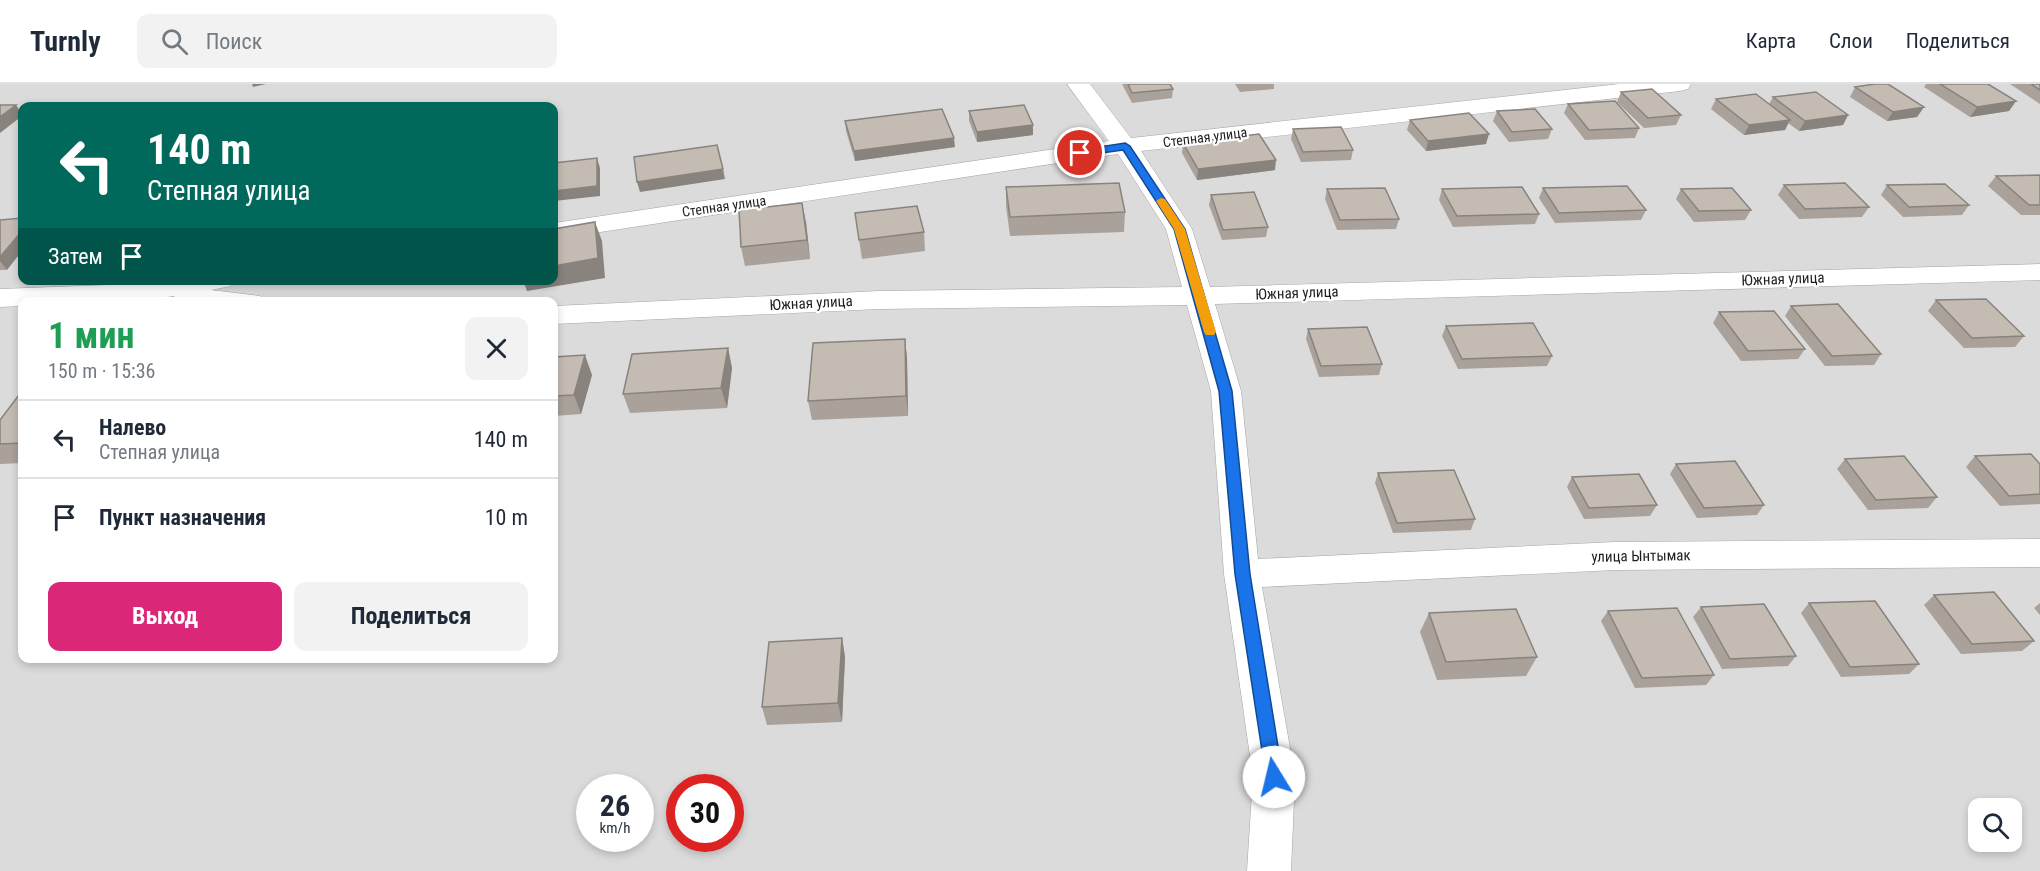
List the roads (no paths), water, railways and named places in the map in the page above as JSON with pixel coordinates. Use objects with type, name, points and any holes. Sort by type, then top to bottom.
[{"type":"street","points":[[1078,84],[1125,146],[1179,229],[1226,391],[1242,574],[1274,777],[1269,871]]},
{"type":"street","name":"Степная улица","points":[[558,230],[1125,146],[1680,84]]},
{"type":"street","name":"Южная улица","points":[[558,315],[879,300],[1200,296],[2040,272]]},
{"type":"street","points":[[27,297],[135,293],[188,285]]},
{"type":"street","points":[[135,293],[186,297]]},
{"type":"street","points":[[0,298],[18,297]]},
{"type":"street","name":"улица Ынтымак","points":[[1242,574],[1615,556],[2040,553]]}]
